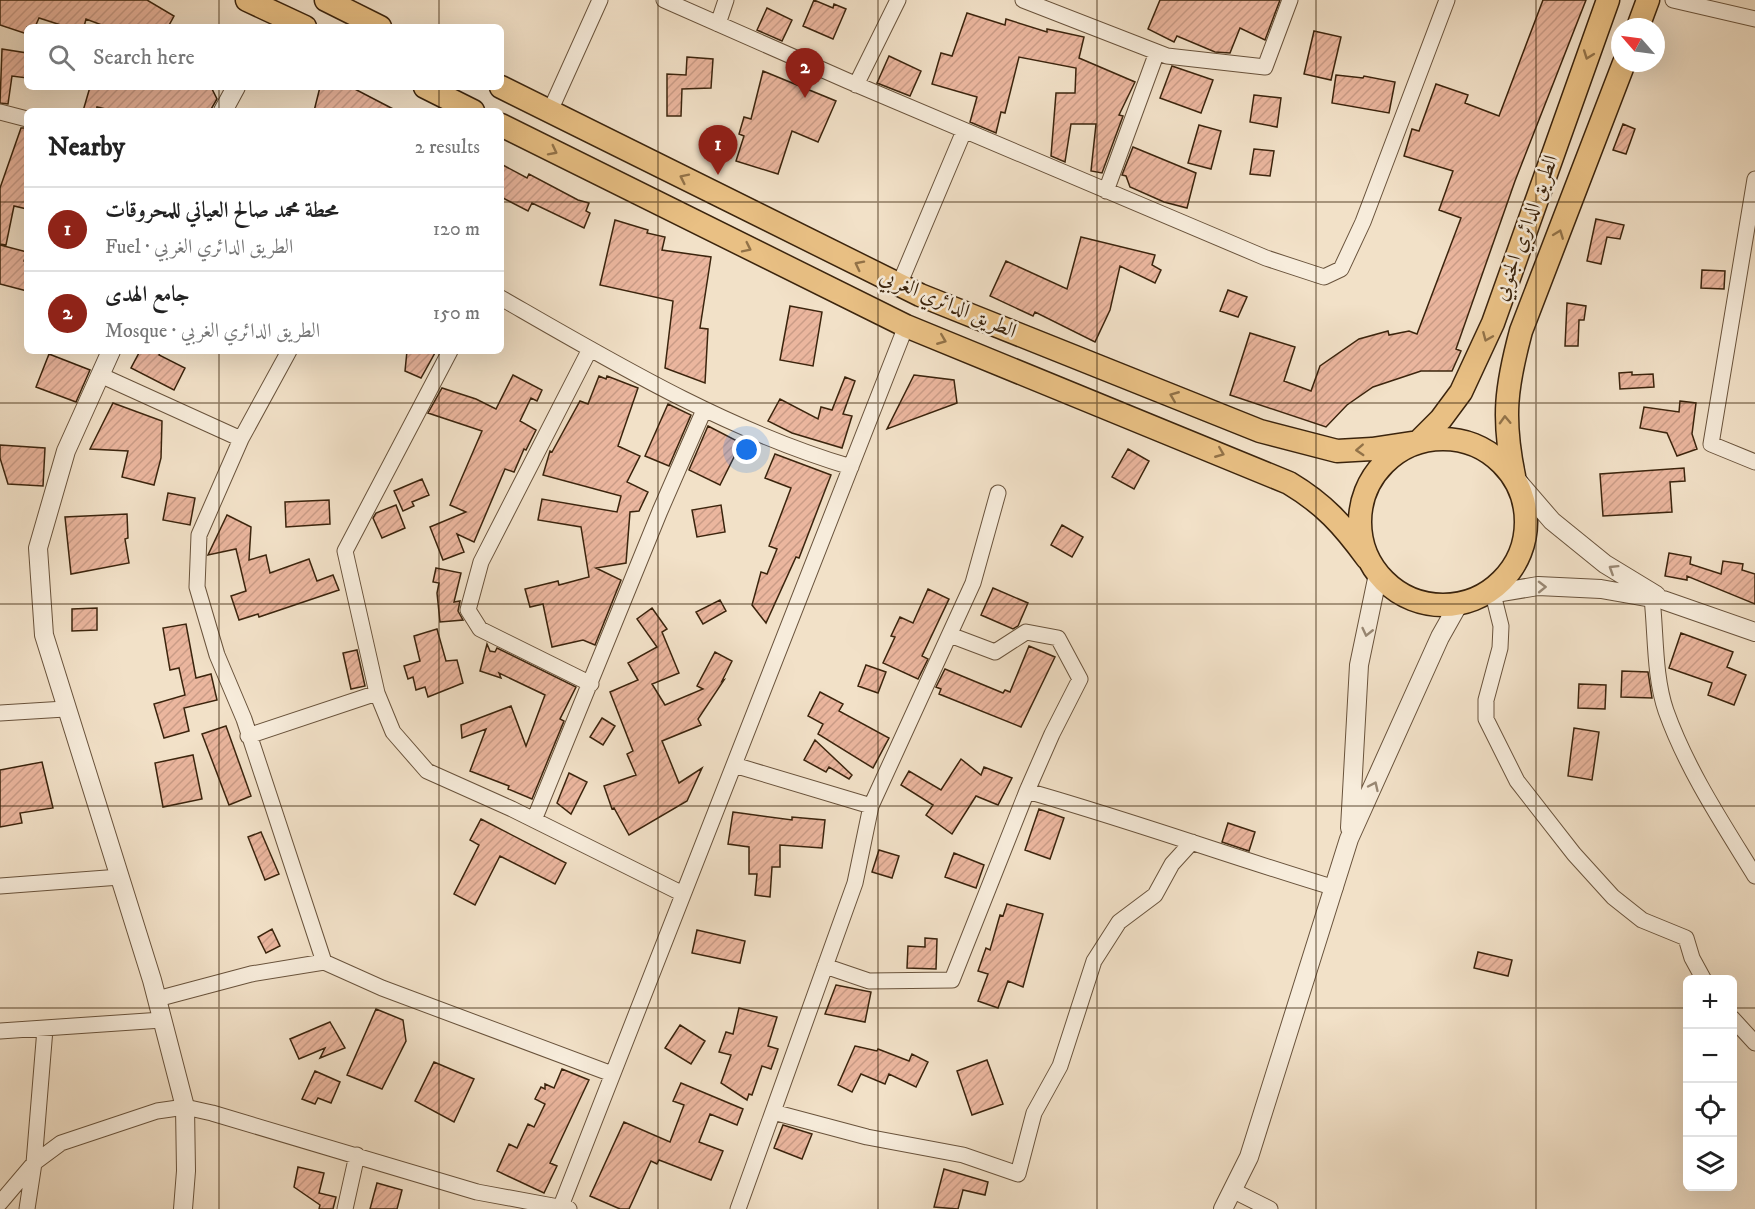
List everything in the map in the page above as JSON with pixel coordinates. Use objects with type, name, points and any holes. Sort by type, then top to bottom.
[{"type":"main road","points":[[248,0],[271,20],[290,24]]},
{"type":"main road","points":[[326,0],[374,24]]},
{"type":"main road","name":"الطريق الدائري الجنوبي","points":[[1418,442],[1461,392],[1478,359],[1608,0]]},
{"type":"main road","points":[[1641,18],[1648,0]]},
{"type":"main road","name":"الطريق الدائري الجنوبي","points":[[1514,477],[1506,439],[1505,405],[1511,369],[1521,331],[1621,72]]},
{"type":"main road","name":"الطريق الدائري الغربي","points":[[504,88],[899,285],[1260,431],[1301,444],[1337,451],[1372,449],[1418,442]]},
{"type":"main road","points":[[430,90],[466,108]]},
{"type":"main road","name":"الطريق الدائري الغربي","points":[[504,126],[906,326],[1289,483],[1317,500],[1337,519],[1372,566]]},
{"type":"main road","points":[[705,227],[721,196]]},
{"type":"main road","points":[[1445,438],[1472,443],[1496,457],[1514,477],[1524,502],[1524,538],[1520,555],[1505,578],[1488,594],[1458,605],[1431,605],[1405,597],[1372,566],[1359,531],[1361,502],[1373,476],[1392,455],[1418,442],[1445,438]]},
{"type":"street","points":[[550,111],[600,0]]},
{"type":"street","points":[[664,0],[856,85],[1106,191],[1266,258],[1324,277],[1341,269],[1363,222],[1447,0]]},
{"type":"street","points":[[718,24],[726,0]]},
{"type":"street","points":[[856,85],[898,0]]},
{"type":"street","points":[[1023,0],[1167,56],[1264,67],[1290,0]]},
{"type":"street","points":[[1673,0],[1755,19]]},
{"type":"street","points":[[1106,191],[1157,52]]},
{"type":"street","points":[[225,108],[234,90]]},
{"type":"street","points":[[0,112],[24,118]]},
{"type":"street","points":[[899,285],[964,131]]},
{"type":"street","points":[[1755,179],[1711,444],[1755,462]]},
{"type":"street","points":[[504,300],[704,411],[799,452],[851,467]]},
{"type":"street","points":[[0,1203],[34,1163],[61,1143],[157,1111],[185,1107],[357,1155],[477,1192],[565,1208],[612,1074],[906,326]]},
{"type":"street","points":[[590,349],[481,562],[468,610],[480,629],[591,684]]},
{"type":"street","points":[[110,354],[66,452],[38,548],[44,635],[157,999],[185,1107],[186,1171],[183,1209]]},
{"type":"street","points":[[287,354],[242,439],[199,535],[197,587],[218,655],[244,719],[324,962]]},
{"type":"street","points":[[448,354],[345,551],[377,693],[393,732],[427,771],[534,820],[683,894]]},
{"type":"street","points":[[100,375],[242,439]]},
{"type":"street","points":[[534,820],[660,511],[704,411]]},
{"type":"street","points":[[1514,477],[1552,521],[1605,564],[1657,599]]},
{"type":"street","points":[[738,1209],[855,883],[871,806],[973,583],[998,493]]},
{"type":"street","points":[[1349,839],[1359,665],[1372,566]]},
{"type":"street","points":[[1701,975],[1692,958],[1686,938],[1642,920],[1613,897],[1574,854],[1517,782],[1486,719],[1486,700],[1500,648],[1501,626],[1488,594],[1538,586],[1601,590],[1657,599],[1755,632]]},
{"type":"street","points":[[1657,599],[1659,679],[1666,711],[1712,807],[1755,876]]},
{"type":"street","points":[[1223,1209],[1249,1157],[1349,839],[1440,637],[1458,605]]},
{"type":"street","points":[[825,966],[869,981],[952,980],[1027,791],[1080,679],[1058,638],[1026,632],[995,652],[950,635]]},
{"type":"street","points":[[248,736],[377,693]]},
{"type":"street","points":[[0,713],[65,708]]},
{"type":"street","points":[[734,765],[871,806]]},
{"type":"street","points":[[1027,791],[1104,813],[1335,888]]},
{"type":"street","points":[[772,1112],[867,1137],[963,1155],[1018,1174],[1034,1113],[1060,1066],[1094,961],[1119,922],[1155,895],[1172,864],[1192,842]]},
{"type":"street","points":[[0,886],[120,877]]},
{"type":"street","points":[[157,999],[251,974],[324,962],[382,988],[612,1074]]},
{"type":"street","points":[[0,1031],[162,1020]]},
{"type":"street","points":[[1737,1023],[1755,1043]]},
{"type":"street","points":[[27,1209],[34,1163],[45,1029]]},
{"type":"street","points":[[345,1209],[357,1155]]},
{"type":"street","points":[[1232,1190],[1270,1209]]},
{"type":"building","points":[[0,0],[147,0],[174,16],[170,24],[99,24],[86,19],[85,24],[58,24],[39,18],[36,24],[24,24],[24,33],[0,25]]},
{"type":"building","points":[[814,0],[833,8],[834,4],[846,9],[833,39],[803,26]]},
{"type":"building","points":[[1160,0],[1280,0],[1265,40],[1240,28],[1230,53],[1215,52],[1177,36],[1174,42],[1148,29]]},
{"type":"building","points":[[1543,0],[1586,0],[1515,181],[1456,349],[1461,351],[1452,371],[1421,371],[1373,387],[1347,405],[1326,427],[1230,395],[1250,333],[1295,347],[1284,381],[1311,391],[1320,366],[1359,339],[1388,331],[1389,335],[1409,331],[1417,334],[1461,218],[1439,210],[1453,171],[1404,156],[1412,129],[1419,131],[1436,84],[1468,95],[1465,103],[1499,116]]},
{"type":"building","points":[[767,8],[792,20],[782,41],[757,30]]},
{"type":"building","points":[[967,13],[1005,25],[1006,19],[1047,32],[1047,29],[1084,37],[1079,58],[1135,82],[1119,115],[1123,116],[1102,173],[1091,171],[1096,124],[1071,124],[1065,162],[1051,156],[1056,93],[1075,93],[1076,68],[1019,57],[1005,113],[1001,112],[996,133],[970,122],[977,97],[932,84],[941,53],[952,56]]},
{"type":"building","points":[[1314,31],[1341,37],[1331,80],[1304,74]]},
{"type":"building","points":[[2,49],[24,53],[24,78],[12,76],[8,104],[0,103]]},
{"type":"building","points":[[889,56],[921,71],[910,96],[877,83]]},
{"type":"building","points":[[687,57],[713,59],[711,88],[682,89],[681,116],[667,116],[667,74],[686,75]]},
{"type":"building","points":[[1172,66],[1213,80],[1201,113],[1160,98]]},
{"type":"building","points":[[763,71],[836,101],[818,142],[792,131],[778,174],[736,161],[744,136],[739,134],[744,117],[751,119]]},
{"type":"building","points":[[1336,75],[1363,78],[1364,76],[1395,82],[1389,113],[1332,103]]},
{"type":"building","points":[[89,90],[212,90],[217,99],[212,108],[84,108]]},
{"type":"building","points":[[319,90],[357,90],[391,108],[315,108]]},
{"type":"building","points":[[1254,95],[1281,98],[1277,127],[1250,122]]},
{"type":"building","points":[[1623,124],[1635,129],[1626,154],[1613,150]]},
{"type":"building","points":[[1199,125],[1221,131],[1211,169],[1188,163]]},
{"type":"building","points":[[21,128],[24,128],[24,208],[14,206],[6,245],[0,244],[0,188]]},
{"type":"building","points":[[1133,147],[1196,173],[1187,208],[1164,202],[1130,187],[1126,176],[1122,175]]},
{"type":"building","points":[[1254,149],[1274,151],[1270,176],[1250,174]]},
{"type":"building","points":[[504,166],[527,178],[529,174],[578,200],[589,203],[586,211],[590,213],[584,228],[532,203],[528,211],[504,199]]},
{"type":"building","points":[[1596,219],[1624,225],[1620,239],[1607,237],[1601,264],[1587,261]]},
{"type":"building","points":[[615,220],[648,230],[647,233],[665,237],[662,250],[711,257],[700,328],[708,329],[705,383],[665,368],[673,301],[600,285]]},
{"type":"building","points":[[1081,237],[1155,255],[1152,265],[1161,270],[1155,283],[1120,266],[1110,310],[1095,342],[1035,312],[1033,316],[990,296],[1006,261],[1067,289]]},
{"type":"building","points":[[0,245],[24,251],[24,290],[0,284]]},
{"type":"building","points":[[1702,270],[1725,271],[1724,289],[1701,288]]},
{"type":"building","points":[[1228,290],[1247,297],[1238,317],[1220,311]]},
{"type":"building","points":[[1567,303],[1586,306],[1584,320],[1579,320],[1578,346],[1565,346]]},
{"type":"building","points":[[790,306],[822,312],[813,366],[780,360]]},
{"type":"building","points":[[49,354],[90,370],[76,402],[36,387]]},
{"type":"building","points":[[138,354],[160,354],[185,368],[174,390],[131,368]]},
{"type":"building","points":[[407,354],[434,354],[421,378],[405,371]]},
{"type":"building","points":[[1632,372],[1632,375],[1653,374],[1654,387],[1620,389],[1619,373]]},
{"type":"building","points":[[513,375],[542,390],[537,401],[531,398],[520,421],[536,430],[526,450],[524,449],[514,472],[505,469],[474,542],[457,534],[464,552],[443,560],[430,527],[466,512],[450,505],[482,431],[428,413],[442,388],[476,399],[496,409]]},
{"type":"building","points":[[914,375],[954,380],[957,403],[887,429]]},
{"type":"building","points":[[599,376],[606,379],[607,376],[638,388],[618,446],[640,456],[627,482],[648,492],[639,511],[630,512],[626,563],[596,568],[621,580],[595,645],[583,640],[552,647],[543,604],[530,607],[525,589],[558,581],[559,585],[589,577],[581,527],[538,520],[542,499],[617,512],[621,496],[543,475],[550,451],[552,452],[580,401],[588,404]]},
{"type":"building","points":[[845,377],[855,381],[843,414],[852,416],[842,448],[792,433],[768,421],[780,399],[818,419],[821,407],[832,410]]},
{"type":"building","points":[[1680,401],[1696,403],[1692,434],[1697,449],[1677,456],[1667,433],[1640,428],[1644,407],[1679,412]]},
{"type":"building","points":[[113,403],[162,421],[161,458],[154,485],[122,477],[128,451],[90,449]]},
{"type":"building","points":[[668,404],[691,415],[669,466],[645,456]]},
{"type":"building","points":[[708,426],[741,443],[720,485],[689,470]]},
{"type":"building","points":[[0,445],[45,448],[43,486],[8,484],[0,458]]},
{"type":"building","points":[[1128,449],[1149,461],[1134,489],[1112,477]]},
{"type":"building","points":[[775,454],[831,475],[799,558],[796,557],[766,623],[752,605],[761,572],[767,574],[777,549],[769,546],[791,488],[765,478]]},
{"type":"building","points":[[1684,468],[1685,481],[1670,482],[1672,512],[1603,516],[1600,474]]},
{"type":"building","points":[[422,479],[429,495],[412,502],[414,506],[403,511],[394,491]]},
{"type":"building","points":[[168,493],[195,498],[190,525],[163,520]]},
{"type":"building","points":[[329,500],[330,524],[286,527],[285,502]]},
{"type":"building","points":[[396,505],[405,528],[382,538],[373,518],[376,513]]},
{"type":"building","points":[[721,505],[725,532],[697,537],[692,510]]},
{"type":"building","points":[[127,514],[128,538],[125,539],[129,563],[71,574],[65,517]]},
{"type":"building","points":[[227,515],[251,527],[249,560],[266,555],[270,573],[309,559],[317,581],[333,575],[339,590],[259,617],[258,614],[239,620],[231,596],[246,591],[236,549],[208,555]]},
{"type":"building","points":[[1062,525],[1083,537],[1072,557],[1051,545]]},
{"type":"building","points":[[1669,553],[1691,557],[1690,564],[1721,574],[1723,561],[1743,564],[1742,570],[1755,574],[1755,604],[1687,576],[1687,580],[1665,576]]},
{"type":"building","points":[[436,568],[461,573],[454,602],[460,601],[458,611],[463,620],[440,622],[437,593],[439,583],[433,582]]},
{"type":"building","points":[[993,588],[1028,603],[1018,626],[1013,629],[981,615]]},
{"type":"building","points":[[928,589],[949,599],[922,656],[928,659],[918,679],[883,663],[895,637],[891,636],[900,617],[913,623]]},
{"type":"building","points":[[720,600],[726,611],[703,624],[696,612]]},
{"type":"building","points":[[97,608],[97,630],[72,631],[72,609]]},
{"type":"building","points":[[652,608],[667,629],[662,632],[679,673],[652,684],[665,705],[703,689],[697,686],[715,652],[732,661],[722,681],[724,680],[698,719],[701,725],[662,741],[679,783],[702,768],[687,801],[629,835],[614,808],[612,809],[604,786],[636,775],[627,754],[633,751],[610,692],[638,680],[628,663],[657,647],[637,619]]},
{"type":"building","points":[[186,624],[196,678],[211,674],[217,700],[184,708],[189,731],[164,738],[154,704],[185,695],[179,668],[170,670],[163,628]]},
{"type":"building","points":[[437,629],[446,661],[457,660],[463,683],[428,697],[425,687],[416,690],[413,677],[408,679],[404,666],[420,661],[414,636]]},
{"type":"building","points":[[1681,633],[1733,652],[1727,667],[1746,675],[1734,705],[1708,695],[1712,683],[1669,668]]},
{"type":"building","points":[[487,644],[490,651],[495,652],[497,648],[576,687],[560,719],[564,721],[532,799],[508,789],[509,786],[470,771],[486,729],[462,738],[461,725],[511,706],[526,746],[545,695],[499,673],[501,678],[480,671]]},
{"type":"building","points":[[1029,646],[1055,657],[1021,727],[939,694],[941,689],[936,687],[945,669],[1003,693],[1005,690],[1010,692]]},
{"type":"building","points":[[357,650],[365,686],[351,689],[343,653]]},
{"type":"building","points":[[866,665],[886,672],[878,693],[858,686]]},
{"type":"building","points":[[1622,671],[1648,672],[1652,698],[1621,697]]},
{"type":"building","points":[[1579,684],[1606,685],[1605,709],[1578,708]]},
{"type":"building","points":[[820,692],[843,704],[839,711],[889,738],[873,768],[818,734],[823,724],[808,716]]},
{"type":"building","points":[[602,718],[615,726],[603,745],[590,737]]},
{"type":"building","points":[[226,726],[251,796],[229,805],[202,734]]},
{"type":"building","points":[[1574,728],[1599,732],[1592,780],[1568,776]]},
{"type":"building","points":[[815,740],[852,775],[849,779],[829,767],[826,772],[804,760]]},
{"type":"building","points":[[193,755],[202,799],[163,807],[155,763]]},
{"type":"building","points":[[961,759],[981,775],[984,767],[1012,778],[998,805],[976,796],[952,834],[926,815],[933,805],[901,785],[909,771],[941,790]]},
{"type":"building","points":[[42,762],[53,808],[20,813],[22,823],[0,827],[0,770]]},
{"type":"building","points":[[569,773],[587,782],[571,814],[557,803]]},
{"type":"building","points":[[1039,809],[1064,818],[1050,859],[1025,850]]},
{"type":"building","points":[[733,812],[792,820],[792,817],[825,820],[822,848],[780,845],[780,867],[772,867],[770,897],[755,895],[757,874],[749,874],[749,847],[728,844]]},
{"type":"building","points":[[481,819],[566,863],[555,884],[500,856],[475,905],[454,894],[479,845],[470,840]]},
{"type":"building","points":[[1228,823],[1255,832],[1249,851],[1222,842]]},
{"type":"building","points":[[261,832],[279,874],[265,880],[248,837]]},
{"type":"building","points":[[879,850],[899,856],[892,878],[872,872]]},
{"type":"building","points":[[954,853],[984,865],[976,888],[945,877]]},
{"type":"building","points":[[1007,904],[1043,914],[1023,987],[1008,981],[998,1008],[978,1001],[988,974],[978,971],[986,948],[990,950],[1000,915],[1003,916]]},
{"type":"building","points":[[272,929],[280,946],[266,953],[258,937]]},
{"type":"building","points":[[697,930],[745,941],[740,963],[692,953]]},
{"type":"building","points":[[925,938],[937,939],[936,969],[907,968],[908,946],[925,947]]},
{"type":"building","points":[[1478,952],[1512,960],[1508,976],[1474,968]]},
{"type":"building","points":[[836,985],[871,992],[865,1022],[825,1014]]},
{"type":"building","points":[[739,1008],[777,1017],[768,1046],[778,1049],[771,1069],[762,1066],[752,1095],[749,1094],[747,1100],[721,1083],[731,1055],[719,1052],[726,1032],[733,1034]]},
{"type":"building","points":[[376,1009],[403,1020],[406,1041],[382,1089],[347,1075]]},
{"type":"building","points":[[330,1022],[345,1048],[320,1058],[325,1048],[299,1059],[290,1039]]},
{"type":"building","points":[[680,1025],[705,1041],[691,1064],[665,1048]]},
{"type":"building","points":[[855,1046],[877,1051],[878,1049],[909,1061],[912,1054],[928,1062],[916,1087],[889,1074],[885,1084],[861,1074],[852,1092],[838,1085]]},
{"type":"building","points":[[987,1060],[1003,1104],[972,1115],[957,1071]]},
{"type":"building","points":[[434,1062],[474,1079],[454,1122],[415,1101]]},
{"type":"building","points":[[562,1069],[589,1080],[550,1163],[557,1166],[544,1193],[497,1171],[509,1144],[517,1148],[528,1124],[534,1127],[545,1104],[535,1099],[541,1087],[545,1089],[545,1084],[554,1088]]},
{"type":"building","points":[[315,1071],[340,1082],[331,1103],[318,1098],[315,1104],[302,1099]]},
{"type":"building","points":[[681,1083],[743,1109],[737,1125],[710,1114],[699,1142],[723,1151],[711,1180],[659,1160],[657,1164],[651,1161],[629,1209],[620,1209],[590,1196],[624,1122],[670,1142],[684,1105],[673,1101]]},
{"type":"building","points":[[783,1125],[812,1134],[802,1159],[774,1148]]},
{"type":"building","points":[[298,1167],[324,1173],[319,1193],[336,1197],[333,1209],[319,1209],[320,1205],[294,1187]]},
{"type":"building","points":[[944,1169],[988,1182],[985,1195],[963,1190],[958,1209],[934,1207]]},
{"type":"building","points":[[377,1183],[402,1190],[397,1209],[370,1209]]},
{"type":"place","name":"جامع الهدى","points":[[805,98]]},
{"type":"place","name":"محطة محمد صالح العياني للمحروقات","points":[[718,175]]}]
